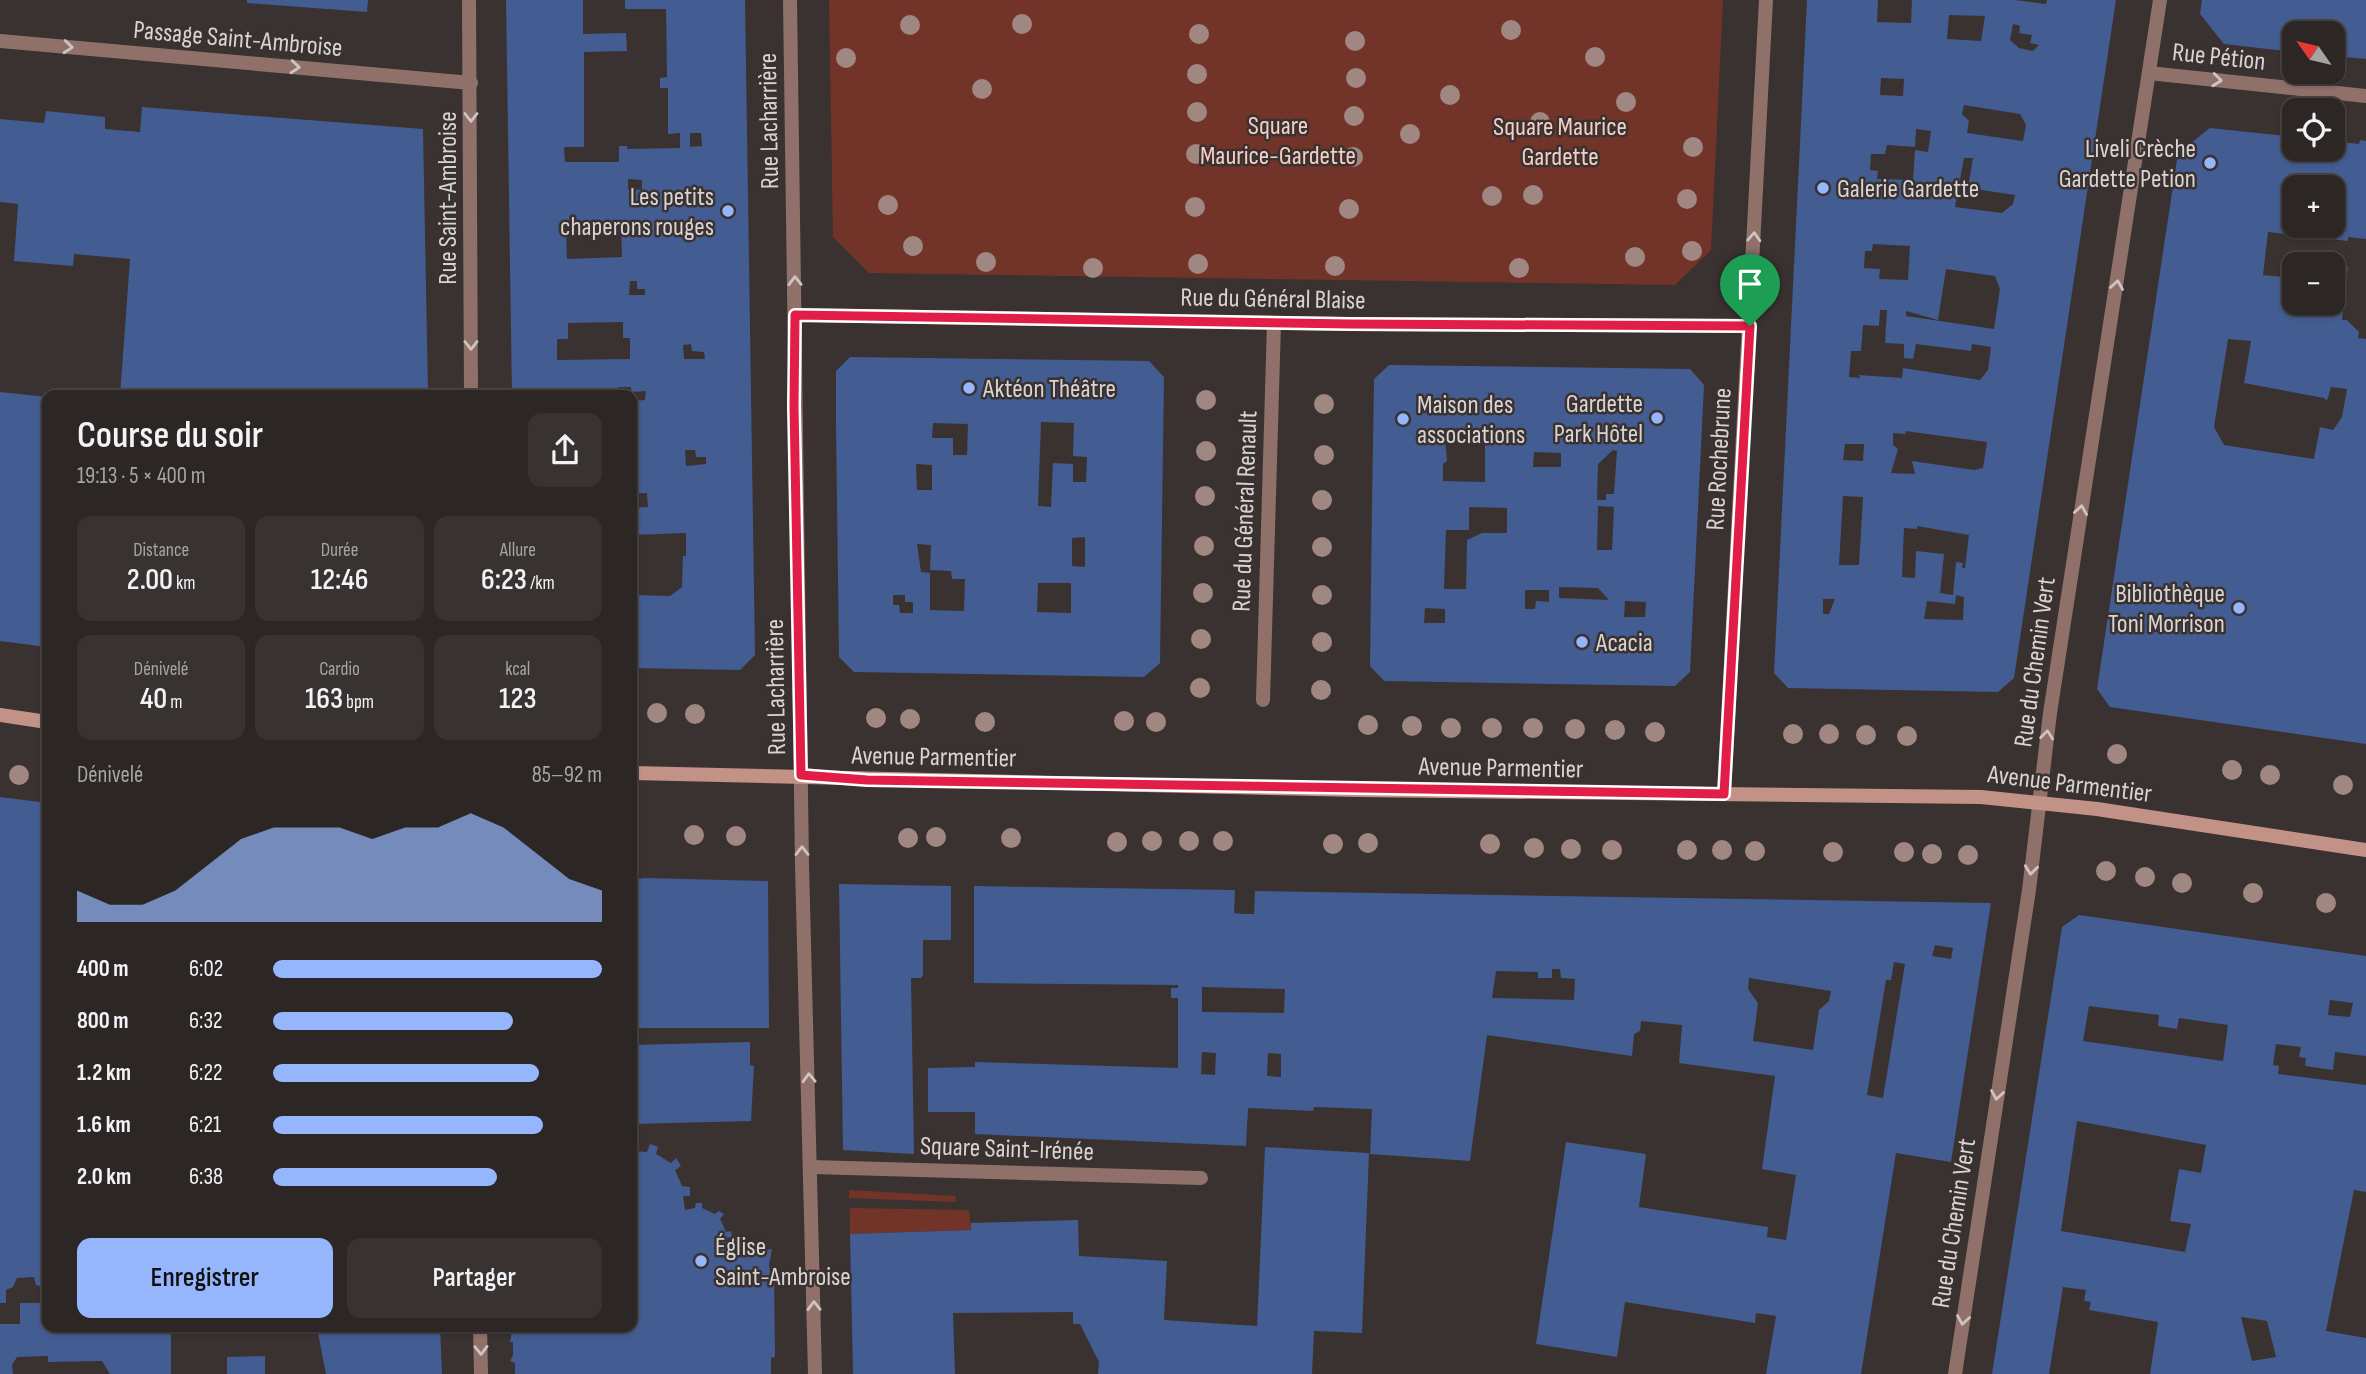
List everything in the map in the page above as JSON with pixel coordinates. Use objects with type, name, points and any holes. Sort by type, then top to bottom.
[{"type":"street","name":"Rue Saint-Ambroise","points":[[469,0],[471,390]]},
{"type":"street","name":"Rue Lacharrière","points":[[790,0],[794,406],[815,1374]]},
{"type":"street","name":"Rue Rochebrune","points":[[1724,794],[1766,0]]},
{"type":"street","name":"Rue du Chemin Vert","points":[[1955,1374],[2029,890],[2037,802],[2160,0]]},
{"type":"street","name":"Passage Saint-Ambroise","points":[[0,41],[471,83]]},
{"type":"street","name":"Rue Pétion","points":[[2150,73],[2366,96]]},
{"type":"street","name":"Rue du Général Blaise","points":[[795,315],[1274,323],[1750,326]]},
{"type":"street","name":"Rue du Général Renault","points":[[1263,700],[1274,323]]},
{"type":"street","points":[[0,715],[42,721]]},
{"type":"street","name":"Avenue Parmentier","points":[[637,773],[801,775],[867,780],[1775,797],[1943,795],[2097,808],[2366,850]]},
{"type":"street","name":"Square Saint-Irénée","points":[[811,1167],[1202,1178]]},
{"type":"street","points":[[480,1332],[481,1374]]},
{"type":"green space","name":"Square Maurice Gardette","points":[[829,0],[1723,0],[1711,250],[1675,285],[869,273],[833,237]]},
{"type":"green space","points":[[849,1190],[956,1196],[955,1202],[849,1198]]},
{"type":"green space","points":[[850,1208],[969,1210],[971,1230],[850,1234]]},
{"type":"building","points":[[247,0],[368,0],[367,12],[247,3]]},
{"type":"building","points":[[506,0],[583,0],[583,34],[626,33],[627,51],[584,52],[584,147],[564,147],[565,162],[619,162],[619,146],[627,146],[627,149],[680,148],[680,133],[668,134],[668,88],[660,88],[660,78],[667,77],[666,9],[625,9],[625,0],[745,0],[755,655],[740,670],[637,668],[637,595],[670,596],[682,587],[686,533],[637,535],[637,508],[648,507],[647,493],[637,493],[637,401],[645,400],[646,391],[618,387],[618,390],[512,390]],"holes":[[[690,133],[701,133],[702,146],[690,147]],[[628,179],[642,180],[642,190],[628,189]],[[621,226],[622,257],[567,259],[566,228]],[[630,281],[637,281],[637,289],[645,289],[645,295],[629,295]],[[623,322],[623,338],[630,338],[630,359],[557,360],[557,339],[568,339],[568,323]],[[691,344],[692,351],[704,352],[705,359],[684,359],[683,345]],[[685,450],[695,450],[696,457],[706,457],[706,464],[686,466]]]},
{"type":"building","points":[[1807,0],[1878,0],[1877,22],[1911,23],[1912,0],[2015,0],[2046,4],[2047,0],[2116,0],[2014,678],[1998,692],[1788,688],[1774,673]],"holes":[[[1949,15],[1985,16],[1981,41],[1947,39]],[[2013,24],[2020,26],[2019,33],[2032,35],[2030,43],[2039,45],[2033,51],[2019,48],[2010,40]],[[1881,78],[1904,79],[1903,96],[1880,95]],[[1964,105],[2020,114],[2026,125],[2023,141],[1967,133],[1969,121],[1962,114]],[[1916,129],[1931,131],[1928,152],[1915,150],[1913,180],[1877,179],[1878,171],[1870,170],[1871,154],[1885,154],[1887,145],[1915,147]],[[1964,158],[1973,158],[1968,188],[2015,195],[2013,204],[2002,213],[1955,207]],[[1873,244],[1910,246],[1908,280],[1879,279],[1880,269],[1864,268],[1865,251],[1872,251]],[[1946,269],[1995,276],[2000,289],[1994,329],[1906,316],[1906,311],[1938,320]],[[1880,310],[1887,310],[1885,343],[1904,344],[1904,358],[1913,359],[1916,344],[1971,351],[1972,344],[1991,347],[1988,370],[1980,380],[1903,368],[1902,378],[1859,375],[1860,378],[1849,377],[1851,351],[1861,351],[1863,325],[1879,326]],[[1905,431],[1987,442],[1983,468],[1974,470],[1912,461],[1915,474],[1891,473],[1898,449],[1893,445],[1893,433],[1906,434]],[[1845,444],[1864,444],[1863,461],[1843,460]],[[1843,496],[1863,497],[1859,565],[1839,565]],[[1917,526],[1969,535],[1965,568],[1962,568],[1963,563],[1956,562],[1953,595],[1940,593],[1944,554],[1916,551],[1915,578],[1902,577],[1904,528],[1917,529]],[[1956,595],[1964,597],[1963,620],[1924,619],[1927,601],[1955,604]],[[1823,599],[1835,599],[1829,614],[1823,614]]]},
{"type":"building","points":[[2202,0],[2366,0],[2366,59],[2345,57],[2345,21],[2282,21],[2282,51],[2224,44],[2200,14]]},
{"type":"building","points":[[142,107],[423,129],[428,390],[120,390],[130,259],[74,254],[73,266],[14,261],[18,204],[0,202],[0,119],[44,123],[46,111],[105,117],[105,129],[140,132]]},
{"type":"building","points":[[2210,128],[2282,136],[2282,161],[2345,161],[2345,142],[2359,144],[2360,140],[2366,141],[2366,239],[2348,237],[2348,241],[2321,238],[2345,238],[2345,175],[2282,175],[2282,234],[2268,232],[2263,275],[2282,277],[2282,315],[2343,315],[2342,320],[2347,320],[2359,332],[2358,338],[2366,339],[2366,744],[2110,707],[2097,689],[2178,153]],"holes":[[[2228,339],[2251,341],[2244,383],[2324,398],[2327,401],[2331,387],[2347,389],[2342,417],[2333,430],[2320,427],[2314,459],[2224,445],[2214,427]]]},
{"type":"building","points":[[2345,267],[2348,267],[2345,294]]},
{"type":"building","points":[[850,357],[1149,361],[1164,377],[1160,663],[1144,677],[854,672],[839,657],[836,371]],"holes":[[[1041,422],[1074,423],[1073,456],[1087,457],[1086,482],[1073,482],[1073,464],[1053,463],[1051,507],[1038,506]],[[933,423],[968,424],[967,455],[953,455],[953,438],[932,438]],[[916,464],[932,465],[932,490],[917,490]],[[1085,537],[1085,567],[1072,566],[1072,538]],[[917,544],[931,545],[930,570],[951,571],[952,579],[965,579],[964,611],[930,610],[930,573],[921,572]],[[1038,583],[1071,583],[1071,613],[1037,612]],[[893,595],[905,595],[905,602],[913,602],[913,613],[900,613],[899,605],[893,605]]]},
{"type":"building","points":[[1389,365],[1690,369],[1704,385],[1690,672],[1675,686],[1384,681],[1370,666],[1374,379]],"holes":[[[1444,428],[1485,429],[1485,482],[1443,481],[1443,464],[1447,461]],[[1613,450],[1617,451],[1614,494],[1606,494],[1606,500],[1597,500],[1598,464]],[[1534,452],[1561,453],[1561,467],[1533,467]],[[1598,506],[1614,507],[1612,550],[1597,550]],[[1469,507],[1507,508],[1507,533],[1482,533],[1467,540],[1466,589],[1444,589],[1446,530],[1469,530]],[[1559,587],[1598,588],[1609,600],[1559,598]],[[1525,590],[1549,590],[1549,602],[1536,601],[1535,609],[1525,609]],[[1625,601],[1646,602],[1645,617],[1624,617]],[[1425,608],[1445,609],[1445,623],[1424,623]]]},
{"type":"building","points":[[0,392],[42,396],[42,646],[0,641]]},
{"type":"building","points":[[0,797],[42,802],[42,1287],[36,1285],[34,1277],[17,1278],[13,1287],[6,1290],[6,1303],[0,1303]]},
{"type":"building","points":[[637,879],[768,881],[769,1028],[637,1028]]},
{"type":"building","points":[[839,884],[951,886],[951,940],[923,940],[923,975],[921,978],[911,978],[914,1154],[843,1150]]},
{"type":"building","points":[[974,886],[1235,890],[1234,913],[1244,914],[1254,914],[1255,891],[1991,903],[1951,1162],[1896,1153],[1861,1374],[1766,1374],[1776,1316],[1756,1313],[1755,1323],[1625,1302],[1617,1357],[1536,1344],[1566,1142],[1646,1154],[1639,1207],[1768,1227],[1767,1237],[1786,1240],[1796,1175],[1762,1169],[1775,1076],[1679,1063],[1682,1025],[1641,1021],[1640,1031],[1634,1034],[1632,1056],[1487,1035],[1470,1161],[1370,1154],[1372,1109],[1314,1107],[1313,1111],[1248,1108],[1246,1146],[975,1134],[975,1112],[928,1112],[928,1068],[975,1067],[975,1062],[1178,1068],[1178,998],[1171,998],[1171,988],[1178,988],[1178,985],[974,983]],"holes":[[[1935,945],[1953,948],[1951,959],[1932,956]],[[1894,962],[1905,964],[1883,1098],[1867,1095],[1886,980],[1891,980]],[[1552,969],[1560,969],[1561,978],[1575,979],[1574,1000],[1492,998],[1496,971],[1538,972],[1538,978],[1552,978]],[[1749,978],[1831,991],[1829,1001],[1819,1010],[1813,1050],[1753,1041],[1758,1003],[1748,989]],[[1202,987],[1285,989],[1284,1013],[1202,1012]],[[1202,1052],[1216,1053],[1215,1075],[1201,1074]],[[1268,1053],[1281,1054],[1281,1077],[1267,1076]]]},
{"type":"building","points":[[2079,915],[2366,956],[2366,1056],[2335,1052],[2333,1070],[2305,1066],[2306,1058],[2299,1057],[2301,1047],[2276,1044],[2273,1065],[2279,1066],[2278,1074],[2366,1085],[2366,1192],[2354,1190],[2326,1331],[2366,1338],[2366,1374],[2150,1374],[2158,1322],[2089,1310],[2091,1302],[2084,1301],[2086,1290],[2063,1287],[2049,1374],[1992,1374],[2062,927]],"holes":[[[2330,1000],[2353,1003],[2350,1017],[2328,1015]],[[2089,1006],[2159,1015],[2158,1026],[2177,1029],[2179,1018],[2228,1025],[2223,1061],[2083,1041]],[[2077,1121],[2206,1145],[2201,1173],[2179,1169],[2170,1221],[2191,1224],[2185,1252],[2061,1231]],[[2241,1317],[2267,1321],[2276,1357],[2252,1361]]]},
{"type":"building","points":[[750,1042],[750,1065],[754,1066],[751,1121],[637,1124],[637,1045]]},
{"type":"building","name":"Église Saint-Ambroise","points":[[650,1144],[658,1147],[656,1154],[671,1163],[676,1158],[681,1166],[675,1170],[682,1186],[690,1187],[690,1196],[683,1196],[685,1210],[695,1208],[696,1203],[702,1203],[702,1208],[715,1214],[719,1211],[724,1214],[720,1219],[726,1232],[731,1231],[732,1237],[727,1238],[724,1249],[741,1251],[741,1245],[750,1241],[754,1245],[753,1252],[772,1249],[769,1264],[770,1272],[774,1273],[775,1357],[771,1358],[771,1374],[515,1374],[515,1363],[510,1361],[513,1355],[513,1342],[510,1342],[512,1332],[637,1332],[637,1151],[647,1152]]},
{"type":"building","points":[[1265,1147],[1369,1153],[1362,1333],[1314,1331],[1312,1374],[1098,1374],[1099,1362],[1080,1324],[1073,1324],[1073,1312],[953,1313],[955,1374],[853,1374],[850,1234],[971,1230],[971,1223],[1078,1220],[1079,1256],[1167,1261],[1164,1320],[1257,1326]]},
{"type":"building","points":[[20,1303],[42,1303],[42,1332],[171,1332],[171,1374],[110,1374],[102,1361],[48,1362],[48,1356],[17,1357],[12,1365],[13,1374],[0,1374],[0,1324],[20,1324]]},
{"type":"building","points":[[318,1332],[440,1332],[442,1374],[326,1374]]},
{"type":"building","points":[[265,1356],[265,1374],[227,1374],[227,1357]]},
{"type":"place","name":"Liveli Crèche Gardette Petion","points":[[2210,163]]},
{"type":"place","name":"Galerie Gardette","points":[[1823,188]]},
{"type":"place","name":"Les petits chaperons rouges","points":[[728,211]]},
{"type":"place","name":"Aktéon Théâtre","points":[[969,388]]},
{"type":"place","name":"Gardette Park Hôtel","points":[[1657,418]]},
{"type":"place","name":"Maison des associations","points":[[1403,419]]},
{"type":"place","name":"Bibliothèque Toni Morrison","points":[[2239,608]]},
{"type":"place","name":"Acacia","points":[[1582,642]]},
{"type":"place","name":"Église Saint-Ambroise","points":[[701,1261]]},
{"type":"route","points":[[795,315],[1350,324],[1750,326],[1724,794],[867,780],[801,775],[794,406],[795,315]]},
{"type":"park label","name":"Square Maurice-Gardette","points":[[1278,140]]}]
